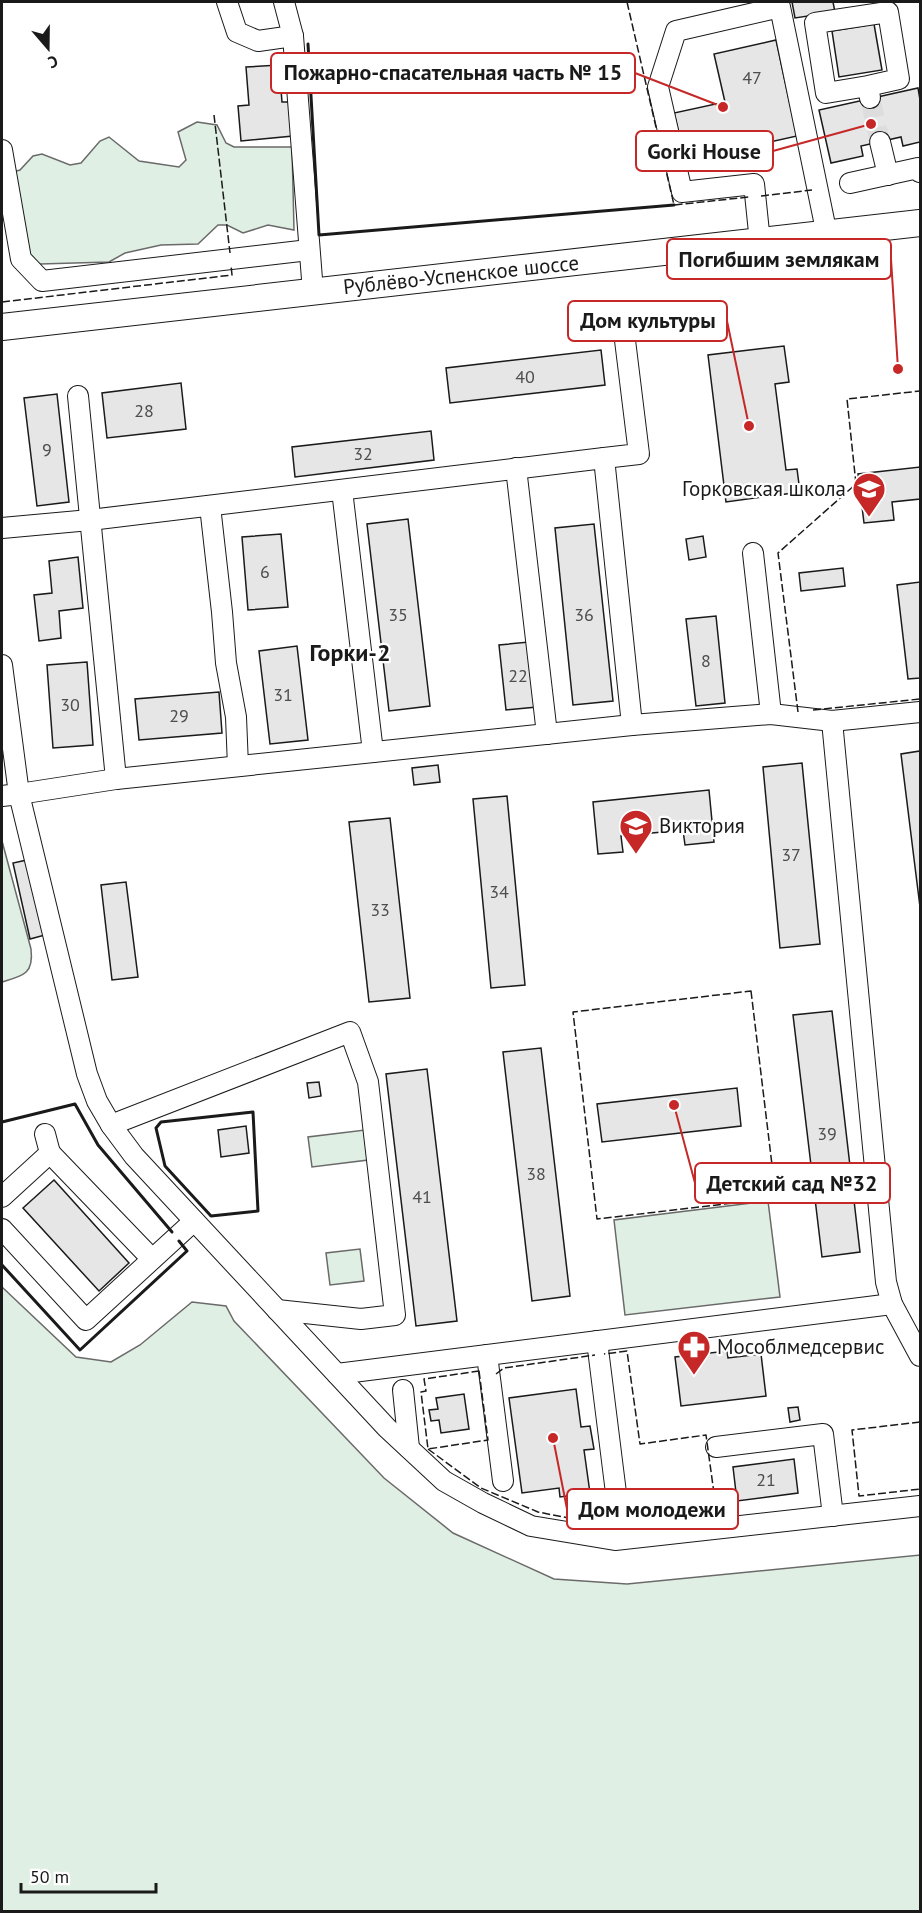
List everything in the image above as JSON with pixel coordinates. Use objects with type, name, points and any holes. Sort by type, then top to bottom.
[{"type":"main road","name":"Рублёво-Успенское шоссе","points":[[2,327],[921,223]]},
{"type":"street","points":[[227,2],[237,32],[258,41],[293,36]]},
{"type":"street","points":[[284,2],[293,36],[313,292]]},
{"type":"street","points":[[760,242],[754,184],[682,192],[658,87],[676,31],[780,7],[827,235]]},
{"type":"street","points":[[888,12],[899,79],[869,92],[826,93],[815,23],[888,12]]},
{"type":"street","points":[[880,142],[888,175]]},
{"type":"street","points":[[2,150],[21,260],[42,281],[309,250]]},
{"type":"street","points":[[850,183],[918,168],[921,172]]},
{"type":"street","points":[[2,528],[90,520],[639,454],[623,324]]},
{"type":"street","points":[[78,396],[117,779]]},
{"type":"street","points":[[604,458],[632,725]]},
{"type":"street","points":[[516,468],[547,734]]},
{"type":"street","points":[[342,489],[373,752]]},
{"type":"street","points":[[210,506],[226,663],[236,717],[238,766]]},
{"type":"street","points":[[753,553],[771,714]]},
{"type":"street","points":[[2,668],[10,795],[80,1050],[97,1101],[134,1156],[337,1374],[444,1481],[531,1526],[615,1540],[921,1506]]},
{"type":"street","points":[[10,795],[117,779],[632,725],[771,714],[832,721],[921,712]]},
{"type":"street","points":[[832,721],[886,1282],[892,1304],[921,1356]]},
{"type":"street","points":[[111,1125],[350,1032],[368,1082],[396,1315],[361,1319],[277,1310]]},
{"type":"street","points":[[2,1197],[47,1143],[153,1258]]},
{"type":"street","points":[[2,1229],[86,1320],[194,1221]]},
{"type":"street","points":[[337,1374],[892,1304]]},
{"type":"street","points":[[597,1341],[617,1501]]},
{"type":"street","points":[[487,1355],[503,1481]]},
{"type":"street","points":[[403,1390],[409,1448]]},
{"type":"street","points":[[716,1447],[823,1434],[833,1516]]},
{"type":"green space","points":[[197,122],[217,125],[226,143],[234,147],[292,147],[294,230],[268,225],[243,233],[227,225],[218,225],[198,244],[161,245],[125,253],[109,262],[40,264],[31,258],[2,175],[20,170],[33,156],[42,154],[70,165],[81,163],[100,141],[109,137],[139,161],[179,167],[186,160],[178,132]]},
{"type":"green space","points":[[2,841],[31,949],[31,964],[26,973],[2,982]]},
{"type":"green space","points":[[365,1130],[368,1160],[312,1167],[308,1137]]},
{"type":"green space","points":[[768,1201],[780,1297],[625,1315],[614,1220]]},
{"type":"green space","points":[[360,1249],[364,1281],[330,1285],[326,1253]]},
{"type":"green space","points":[[2,1287],[76,1357],[111,1362],[140,1345],[192,1302],[226,1306],[234,1321],[384,1478],[453,1533],[554,1579],[627,1584],[920,1555],[920,1911],[2,1911]]},
{"type":"building","points":[[792,2],[833,2],[835,12],[795,18]]},
{"type":"building","points":[[874,24],[882,70],[839,77],[832,31]]},
{"type":"building","points":[[776,40],[797,136],[685,161],[674,113],[725,102],[714,54]]},
{"type":"building","points":[[279,65],[282,102],[290,102],[293,136],[241,141],[238,106],[249,105],[246,67]]},
{"type":"building","points":[[918,88],[920,142],[903,146],[901,137],[861,146],[863,156],[831,163],[819,110]]},
{"type":"building","points":[[784,346],[789,382],[775,384],[786,470],[797,469],[800,492],[726,502],[708,355]]},
{"type":"building","points":[[601,350],[605,385],[450,403],[446,368]]},
{"type":"building","points":[[181,383],[186,429],[107,438],[102,393]]},
{"type":"building","points":[[57,394],[69,502],[37,506],[24,398]]},
{"type":"building","points":[[431,431],[434,460],[295,477],[292,447]]},
{"type":"building","points":[[920,467],[920,499],[892,502],[894,520],[864,523],[858,474]]},
{"type":"building","points":[[408,519],[430,706],[389,711],[367,524]]},
{"type":"building","points":[[594,524],[613,701],[573,705],[555,528]]},
{"type":"building","points":[[281,534],[288,607],[248,610],[242,537]]},
{"type":"building","points":[[703,536],[706,557],[689,560],[686,539]]},
{"type":"building","points":[[78,557],[83,608],[59,611],[61,638],[39,641],[34,595],[52,593],[49,561]]},
{"type":"building","points":[[843,568],[845,586],[801,591],[799,573]]},
{"type":"building","points":[[920,582],[920,678],[908,679],[897,585]]},
{"type":"building","points":[[716,616],[725,703],[696,706],[686,619]]},
{"type":"building","points":[[529,642],[537,707],[506,710],[499,645]]},
{"type":"building","points":[[297,646],[308,740],[270,744],[259,651]]},
{"type":"building","points":[[87,662],[93,745],[53,748],[47,665]]},
{"type":"building","points":[[219,692],[222,733],[139,740],[135,699]]},
{"type":"building","points":[[920,751],[920,907],[901,754]]},
{"type":"building","points":[[802,763],[820,944],[780,948],[763,767]]},
{"type":"building","points":[[438,765],[440,782],[414,785],[412,768]]},
{"type":"building","points":[[709,790],[714,842],[685,845],[683,830],[621,836],[623,852],[598,854],[593,802]]},
{"type":"building","points":[[507,796],[525,985],[491,988],[473,799]]},
{"type":"building","points":[[390,818],[410,998],[369,1002],[349,822]]},
{"type":"building","points":[[27,860],[45,935],[30,939],[13,863]]},
{"type":"building","points":[[126,882],[138,977],[112,980],[101,885]]},
{"type":"building","points":[[832,1011],[860,1252],[822,1257],[793,1015]]},
{"type":"building","points":[[541,1048],[570,1296],[532,1301],[503,1052]]},
{"type":"building","points":[[427,1069],[457,1321],[416,1326],[386,1074]]},
{"type":"building","points":[[319,1082],[321,1096],[309,1098],[307,1083]]},
{"type":"building","points":[[737,1088],[741,1126],[602,1142],[597,1104]]},
{"type":"building","points":[[246,1126],[249,1153],[221,1157],[218,1130]]},
{"type":"building","points":[[54,1180],[129,1263],[99,1291],[23,1208]]},
{"type":"building","points":[[727,1351],[728,1358],[761,1354],[766,1396],[681,1406],[675,1357]]},
{"type":"building","points":[[576,1389],[581,1427],[590,1426],[594,1449],[584,1450],[590,1493],[560,1497],[559,1488],[522,1493],[509,1398]]},
{"type":"building","points":[[464,1394],[469,1429],[441,1433],[439,1420],[431,1421],[429,1410],[438,1409],[436,1398]]},
{"type":"building","points":[[798,1407],[800,1420],[790,1422],[788,1408]]},
{"type":"building","points":[[794,1459],[798,1493],[737,1501],[733,1467]]},
{"type":"tunnel","points":[[870,98],[880,142]]},
{"type":"fence","points":[[627,2],[674,205],[749,197]]},
{"type":"fence","points":[[214,115],[230,253]]},
{"type":"fence","points":[[761,196],[812,190]]},
{"type":"fence","points":[[2,302],[232,275],[231,265]]},
{"type":"fence","points":[[798,712],[778,553],[856,484],[847,399],[920,391]]},
{"type":"fence","points":[[813,710],[920,699]]},
{"type":"fence","points":[[751,991],[776,1198],[597,1219],[573,1012],[751,991]]},
{"type":"fence","points":[[428,1449],[481,1488],[538,1512],[614,1527],[717,1515],[706,1435],[640,1444],[627,1351],[604,1354]]},
{"type":"fence","points":[[496,1374],[504,1368],[595,1355]]},
{"type":"fence","points":[[479,1371],[488,1440],[428,1449],[421,1392],[426,1391],[424,1379],[479,1371]]},
{"type":"fence","points":[[920,1422],[852,1430],[859,1496],[920,1489]]},
{"type":"wall","points":[[308,44],[319,235],[674,205]]},
{"type":"wall","points":[[2,1122],[75,1104],[98,1145],[172,1232]]},
{"type":"wall","points":[[253,1112],[258,1211],[211,1216],[165,1166],[156,1128],[161,1122],[253,1112]]},
{"type":"wall","points":[[2,1265],[80,1350],[187,1251],[179,1241]]},
{"type":"place","name":"Пожарно-спасательная часть № 15","points":[[723,107]]},
{"type":"place","name":"Gorki House","points":[[871,124]]},
{"type":"place","name":"Погибшим землякам","points":[[898,369]]},
{"type":"place","name":"Дом культуры","points":[[749,426]]},
{"type":"place","name":"Горковская школа","points":[[869,518]]},
{"type":"place","name":"Виктория","points":[[636,855]]},
{"type":"place","name":"Детский сад №32","points":[[674,1105]]},
{"type":"place","name":"Мособлмедсервис","points":[[694,1376]]},
{"type":"place","name":"Дом молодежи","points":[[553,1438]]},
{"type":"district","name":"Горки-2","points":[[350,653]]}]
